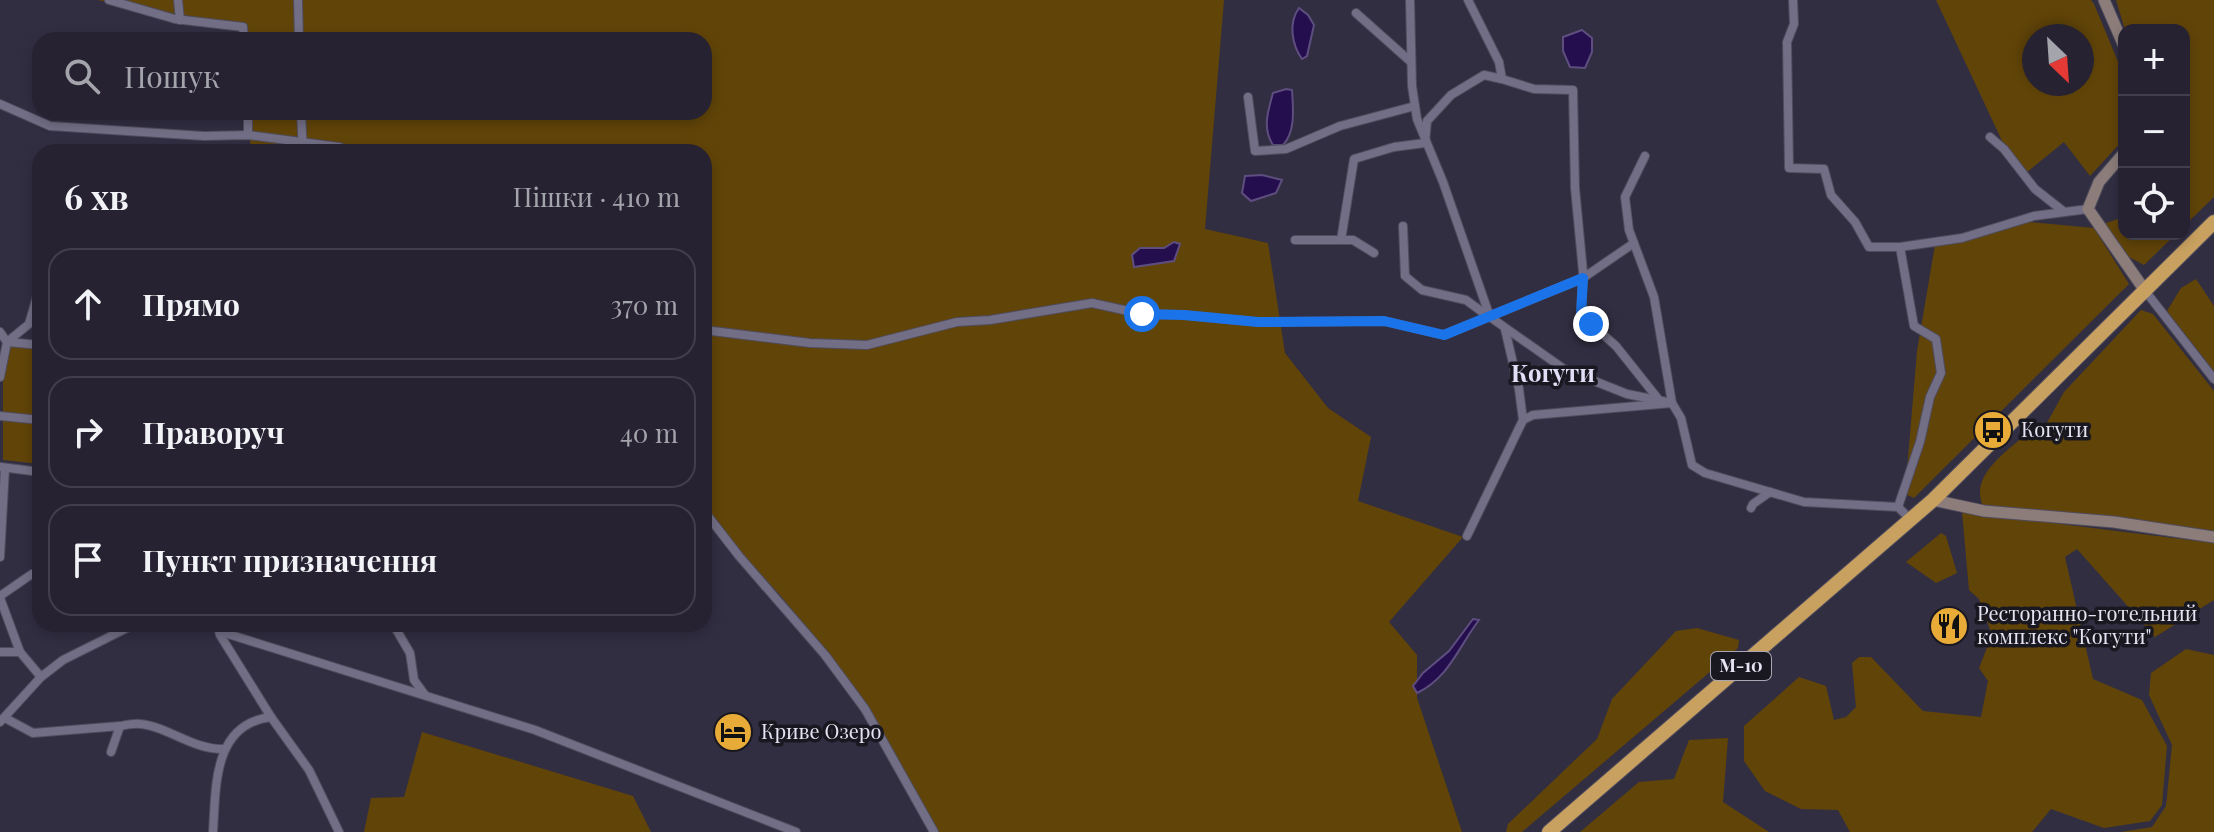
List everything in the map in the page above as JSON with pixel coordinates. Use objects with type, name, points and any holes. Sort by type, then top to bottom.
[{"type":"highway","name":"М-10","points":[[1549,832],[1933,500],[2214,222]]},
{"type":"street","points":[[109,0],[180,20],[243,27],[243,32]]},
{"type":"street","points":[[178,0],[180,20]]},
{"type":"street","points":[[298,0],[299,32]]},
{"type":"street","points":[[1410,0],[1415,106],[1425,143],[1443,182],[1490,317]]},
{"type":"street","points":[[1468,0],[1499,62],[1502,79]]},
{"type":"street","points":[[1793,0],[1794,24],[1787,42],[1789,168],[1824,169],[1831,195],[1855,222],[1869,247],[1900,247],[1962,238],[2034,216],[2088,209]]},
{"type":"street","points":[[2104,0],[2118,32]]},
{"type":"street","points":[[1356,13],[1411,62]]},
{"type":"street","points":[[1425,143],[1427,121],[1451,95],[1484,75],[1534,89],[1573,90],[1575,188],[1583,278],[1581,315],[1616,346],[1659,400]]},
{"type":"street","points":[[1248,97],[1255,151],[1286,149],[1340,126],[1415,106]]},
{"type":"street","points":[[0,104],[32,118]]},
{"type":"street","points":[[36,120],[50,126],[204,136],[248,135],[288,144]]},
{"type":"street","points":[[248,120],[248,135]]},
{"type":"street","points":[[301,120],[302,144]]},
{"type":"street","points":[[1990,137],[2004,149],[2035,189],[2063,211]]},
{"type":"street","points":[[1341,240],[1354,159],[1394,147],[1425,143]]},
{"type":"street","points":[[1645,156],[1625,197],[1629,230],[1654,297],[1672,403],[1681,418],[1692,465],[1705,473],[1804,502],[1898,507],[1911,520]]},
{"type":"street","points":[[2088,209],[2099,182],[2118,160]]},
{"type":"street","points":[[2088,209],[2146,292],[2214,379]]},
{"type":"street","points":[[1403,226],[1405,276],[1422,290],[1466,300],[1564,369],[1627,394],[1672,403]]},
{"type":"street","points":[[1295,240],[1353,240],[1374,253]]},
{"type":"street","points":[[712,331],[810,343],[867,345],[957,322],[990,320],[1092,303],[1142,314],[1258,322],[1384,321],[1444,335],[1583,278],[1634,243]]},
{"type":"street","points":[[1898,507],[1920,442],[1930,397],[1941,373],[1936,339],[1914,326],[1900,247]]},
{"type":"street","points":[[0,377],[7,342],[29,324],[32,314]]},
{"type":"street","points":[[1467,536],[1523,420],[1505,329]]},
{"type":"street","points":[[0,332],[7,342],[32,344]]},
{"type":"street","points":[[1523,420],[1533,415],[1672,403]]},
{"type":"street","points":[[0,416],[32,419]]},
{"type":"street","points":[[0,557],[3,467],[32,471]]},
{"type":"street","points":[[1751,508],[1770,492]]},
{"type":"street","points":[[1933,500],[1984,511],[2114,522],[2214,537]]},
{"type":"street","points":[[712,521],[825,655],[865,709],[934,832]]},
{"type":"street","points":[[32,574],[0,597],[20,652],[41,677]]},
{"type":"street","points":[[119,632],[63,660],[41,677],[2,720],[33,733],[141,724],[189,742],[224,749]]},
{"type":"street","points":[[219,632],[271,717],[309,770],[339,832]]},
{"type":"street","points":[[226,632],[536,726],[796,832]]},
{"type":"street","points":[[398,632],[410,653],[414,680],[426,695]]},
{"type":"street","points":[[0,652],[20,652]]},
{"type":"street","points":[[213,832],[224,749],[230,736],[253,719],[271,717]]},
{"type":"street","points":[[111,752],[120,726]]},
{"type":"shaded area","points":[[97,0],[1224,0],[1205,229],[1268,243],[1285,353],[1328,408],[1371,437],[1358,501],[1463,537],[1389,622],[1417,655],[1417,698],[1462,832],[939,832],[856,689],[712,514],[712,144],[250,144],[249,120],[712,120],[712,32],[243,32],[236,24]]},
{"type":"shaded area","points":[[1936,0],[2091,0],[2094,4],[2118,62],[2118,146],[2090,176],[2064,142],[2026,173],[2011,160]]},
{"type":"shaded area","points":[[2116,0],[2214,0],[2214,197],[2190,220],[2190,24],[2123,24]]},
{"type":"shaded area","points":[[1299,8],[1314,25],[1307,56],[1302,59],[1293,34],[1293,20]]},
{"type":"shaded area","points":[[1582,30],[1592,38],[1592,52],[1585,68],[1570,67],[1563,51],[1563,37]]},
{"type":"shaded area","points":[[1292,90],[1292,126],[1283,145],[1273,145],[1267,126],[1269,106],[1273,93]]},
{"type":"shaded area","points":[[1262,175],[1282,180],[1276,193],[1251,201],[1242,193],[1245,176]]},
{"type":"shaded area","points":[[2118,219],[2118,240],[2170,240],[2144,265],[2125,255],[2103,224]]},
{"type":"shaded area","points":[[2019,221],[2094,228],[2129,284],[1914,498],[1905,494],[1917,351],[1935,245]]},
{"type":"shaded area","points":[[1174,242],[1180,244],[1174,261],[1134,267],[1132,255],[1140,248],[1164,248]]},
{"type":"shaded area","points":[[2196,279],[2214,306],[2214,371],[2167,311],[2181,288]]},
{"type":"shaded area","points":[[2141,310],[2153,314],[2214,391],[2214,534],[1983,506],[1981,484],[1992,465],[2027,433],[2037,432],[2048,421],[2064,392]]},
{"type":"shaded area","points":[[3,341],[32,345],[32,463],[3,460]]},
{"type":"shaded area","points":[[1962,512],[2214,543],[2214,600],[2155,637],[2077,549],[2065,557],[2093,679],[2142,700],[2167,746],[2162,805],[2150,821],[2104,828],[2051,809],[2032,832],[1850,832],[1838,810],[1801,809],[1765,791],[1744,761],[1744,726],[1799,677],[1826,686],[1834,720],[1846,717],[1856,707],[1852,663],[1859,657],[1871,657],[1923,711],[1981,717],[1988,681],[1979,668],[1992,635],[1979,599],[1969,590]]},
{"type":"shaded area","points":[[1941,533],[1946,536],[1957,573],[1936,583],[1906,562]]},
{"type":"shaded area","points":[[1473,619],[1479,620],[1445,670],[1417,693],[1413,686],[1449,651]]},
{"type":"shaded area","points":[[1697,628],[1739,640],[1738,648],[1522,832],[1506,832],[1508,824],[1597,739],[1612,699],[1676,631]]},
{"type":"shaded area","points":[[2186,649],[2214,655],[2214,832],[2121,832],[2152,827],[2166,806],[2172,745],[2149,695],[2151,673]]},
{"type":"shaded area","points":[[422,732],[633,796],[651,832],[364,832],[371,798],[404,797]]},
{"type":"shaded area","points":[[1728,738],[1723,802],[1769,832],[1580,832],[1639,782],[1674,779],[1689,740]]},
{"type":"place","name":"Когути","points":[[1993,430]]},
{"type":"place","name":"Ресторанно-готельний комплекс \"Когути\"","points":[[1949,626]]},
{"type":"place","name":"Криве Озеро","points":[[733,732]]},
{"type":"district","name":"Когути","points":[[1553,374]]},
{"type":"route","points":[[1142,314],[1258,322],[1384,321],[1444,335],[1583,278],[1581,315],[1591,324]]}]
